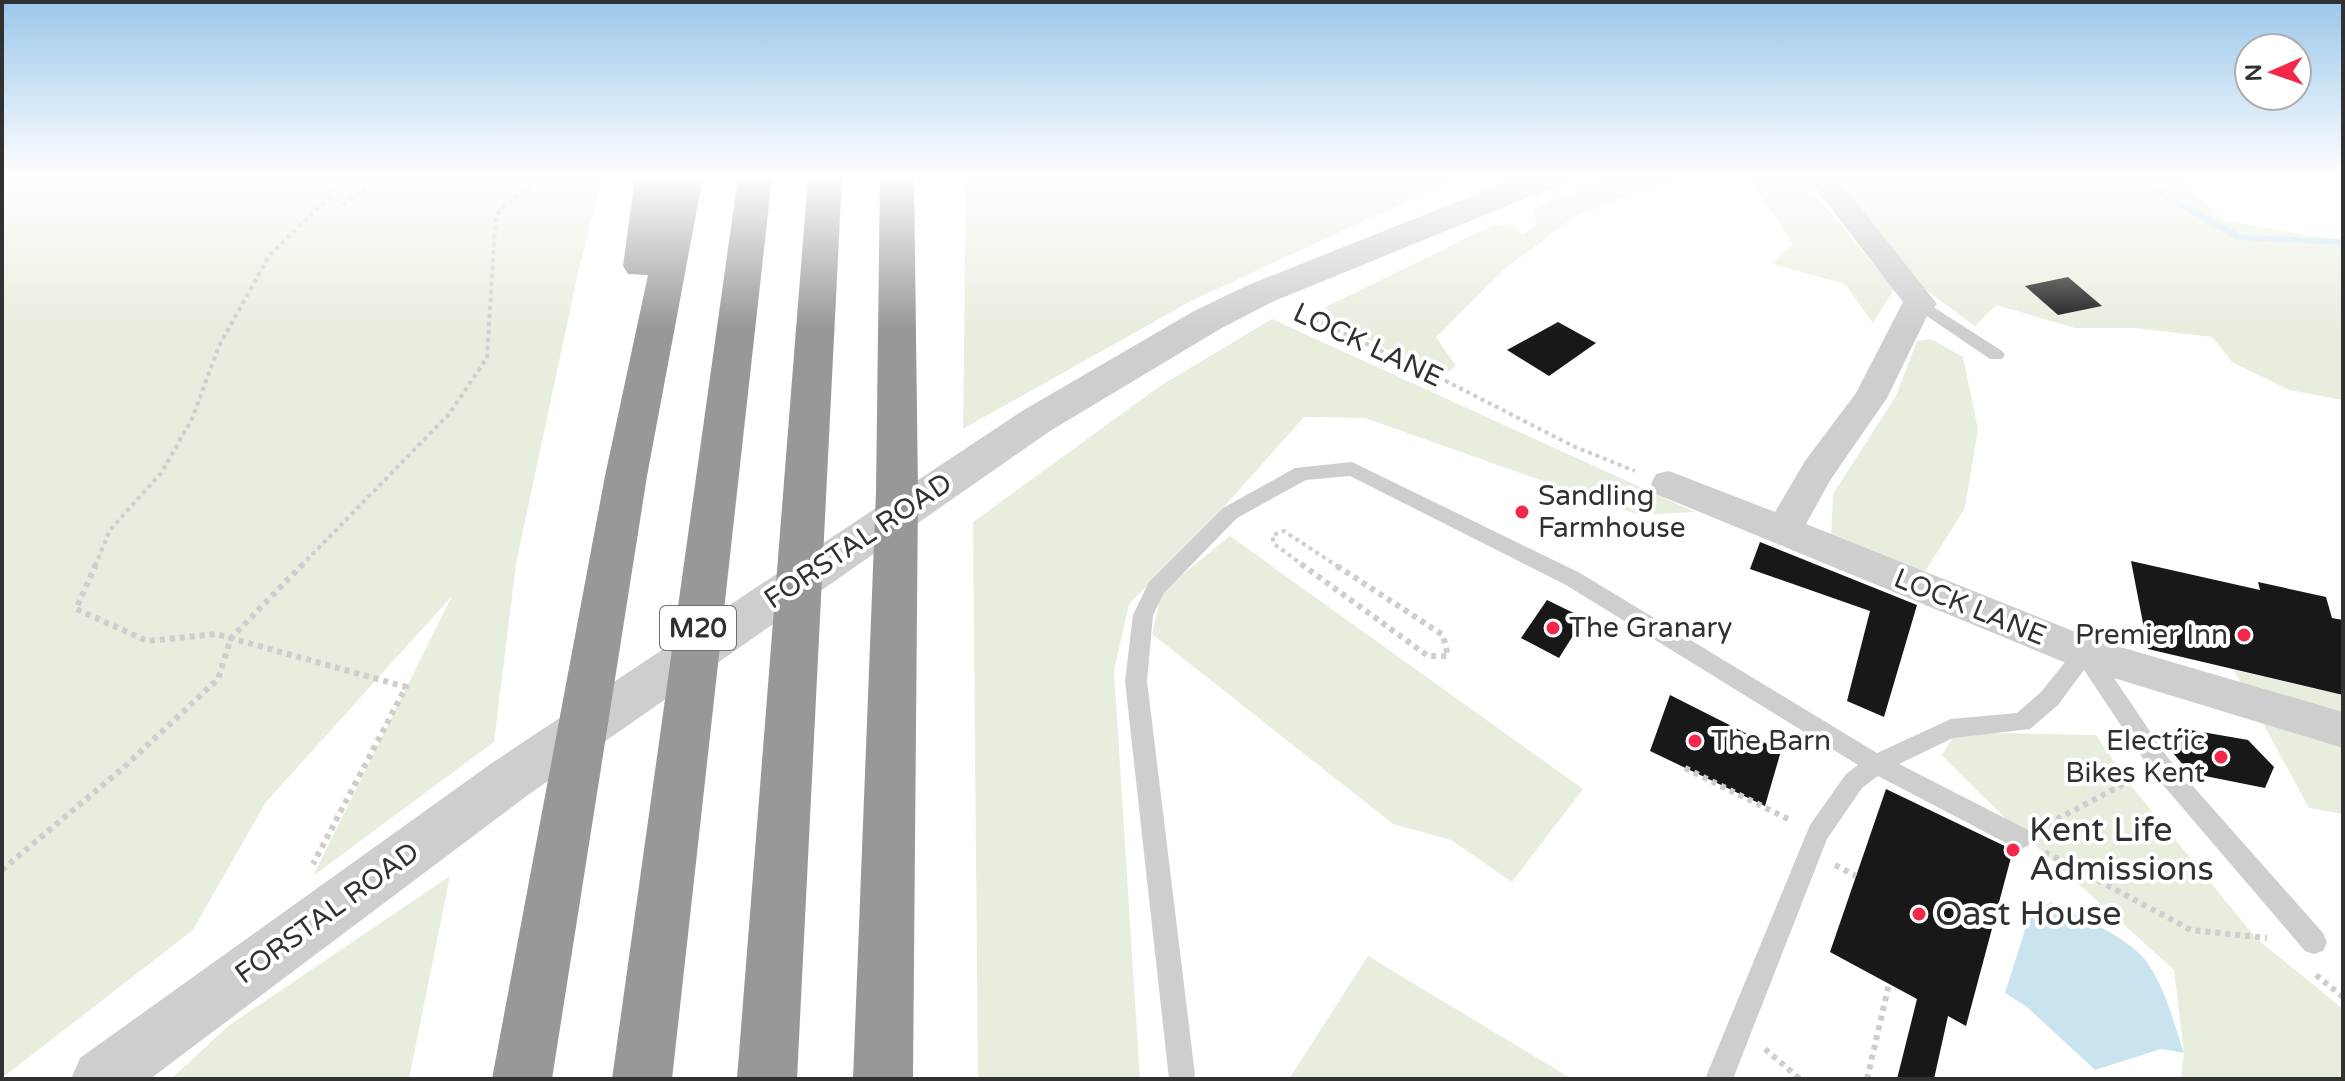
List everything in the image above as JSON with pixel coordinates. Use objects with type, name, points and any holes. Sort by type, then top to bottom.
[{"type":"highway","points":[[626,476],[645,227]]},
{"type":"highway","points":[[522,1079],[626,476],[676,227]]},
{"type":"highway","name":"M20","points":[[642,1079],[749,227]]},
{"type":"highway","points":[[767,1079],[822,227]]},
{"type":"highway","points":[[883,1079],[889,702],[897,492],[897,227]]},
{"type":"highway","points":[[897,492],[918,282],[920,227]]},
{"type":"street","name":"FORSTAL ROAD","points":[[101,1079],[329,886],[510,779],[1036,421],[1207,320],[1259,294],[1424,227]]},
{"type":"street","points":[[1784,529],[1818,470],[1870,398],[1915,308],[1921,304],[1861,227]]},
{"type":"street","name":"LOCK LANE","points":[[1669,484],[2085,653],[2343,730]]},
{"type":"lane","points":[[1921,304],[1996,355]]},
{"type":"lane","points":[[1181,1075],[1136,681],[1143,615],[1156,588],[1230,513],[1302,473],[1352,469],[1573,579],[1876,764],[2020,838]]},
{"type":"lane","points":[[1719,1079],[1818,833],[1854,781],[1876,764],[1951,729],[2022,722],[2050,698],[2085,653],[2160,765],[2314,942]]},
{"type":"path","points":[[298,227],[269,256],[219,346],[192,419],[161,473],[110,530],[76,609],[147,641],[216,634],[406,687],[329,886]]},
{"type":"path","points":[[2,870],[123,768],[218,679],[231,638],[457,403],[487,358],[495,227]]},
{"type":"path","name":"LOCK LANE","points":[[1259,294],[1440,378],[1573,446],[1669,484]]},
{"type":"path","points":[[1284,531],[1443,635],[1448,656],[1428,656],[1273,543],[1273,535],[1284,531]]},
{"type":"path","points":[[1685,768],[1818,833]]},
{"type":"path","points":[[2020,838],[2128,782]]},
{"type":"path","points":[[2020,838],[2191,930],[2256,938]]},
{"type":"path","points":[[1867,1079],[1889,984]]},
{"type":"path","points":[[1740,1027],[1800,1079]]},
{"type":"green space","points":[[2,227],[590,227],[516,564],[494,742],[313,876],[452,596],[266,802],[193,930],[2,1078]]},
{"type":"green space","points":[[965,227],[1349,227],[1191,301],[963,429]]},
{"type":"green space","points":[[1488,227],[1514,227],[1522,235],[1534,227],[1560,227],[1502,271],[1436,337],[1456,366],[1440,378],[1316,312]]},
{"type":"green space","points":[[1782,227],[1843,227],[1894,289],[1873,323],[1845,284],[1773,264],[1793,243]]},
{"type":"green space","points":[[1871,227],[2264,227],[2343,242],[2343,400],[2289,390],[2232,362],[2212,337],[2135,328],[2075,328],[1996,305],[1975,326],[1918,284]],"holes":[[[2068,277],[2101,306],[2058,315],[2026,287]]]},
{"type":"green space","points":[[1272,319],[1695,512],[1639,515],[1365,418],[1304,417],[1215,517],[1129,604],[1114,671],[1140,1079],[978,1079],[973,522],[1160,386]]},
{"type":"green space","points":[[1931,339],[1963,357],[1978,429],[1965,508],[1921,578],[1831,538],[1833,494],[1896,396],[1917,341]]},
{"type":"green space","points":[[1230,536],[1583,789],[1512,882],[1451,840],[1393,824],[1152,634],[1162,591]]},
{"type":"green space","points":[[2234,670],[2343,695],[2343,814],[2309,808]]},
{"type":"green space","points":[[1989,733],[2096,735],[2128,782],[2256,938],[2343,1009],[2343,1079],[2181,1079],[2184,1053],[2174,970],[2005,818],[1942,755],[1953,737]]},
{"type":"green space","points":[[450,876],[409,1079],[171,1079],[228,1026]]},
{"type":"green space","points":[[1368,956],[1572,1079],[1289,1079]]},
{"type":"water","points":[[2051,902],[2116,936],[2139,953],[2164,994],[2184,1053],[2161,1049],[2095,1070],[2027,1007],[2005,993],[2029,917]]},
{"type":"building","points":[[2068,277],[2102,306],[2058,315],[2025,286]]},
{"type":"building","points":[[1558,322],[1596,343],[1549,376],[1507,350]]},
{"type":"building","points":[[1760,542],[1917,605],[1884,717],[1847,701],[1870,611],[1750,569]]},
{"type":"building","name":"Premier Inn","points":[[2131,561],[2260,590],[2258,582],[2326,597],[2332,618],[2343,620],[2343,695],[2148,649]]},
{"type":"building","name":"The Granary","points":[[1547,600],[1584,618],[1559,658],[1521,638]]},
{"type":"building","name":"The Barn","points":[[1670,695],[1781,751],[1765,806],[1650,751]]},
{"type":"building","name":"Electric Bikes Kent","points":[[2179,728],[2248,740],[2274,767],[2265,788],[2190,773],[2168,747]]},
{"type":"building","name":"Oast House","points":[[1886,789],[2013,850],[1966,1026],[1948,1016],[1934,1079],[1897,1079],[1917,999],[1830,952]]},
{"type":"waterway","points":[[2221,227],[2240,238],[2343,242]]},
{"type":"place","name":"Sandling Farmhouse","points":[[1522,512]]},
{"type":"place","name":"The Granary","points":[[1553,628]]},
{"type":"place","name":"Premier Inn","points":[[2244,635]]},
{"type":"place","name":"The Barn","points":[[1695,741]]},
{"type":"place","name":"Electric Bikes Kent","points":[[2221,757]]},
{"type":"place","name":"Kent Life Admissions","points":[[2013,850]]},
{"type":"place","name":"Oast House","points":[[1919,914]]}]
